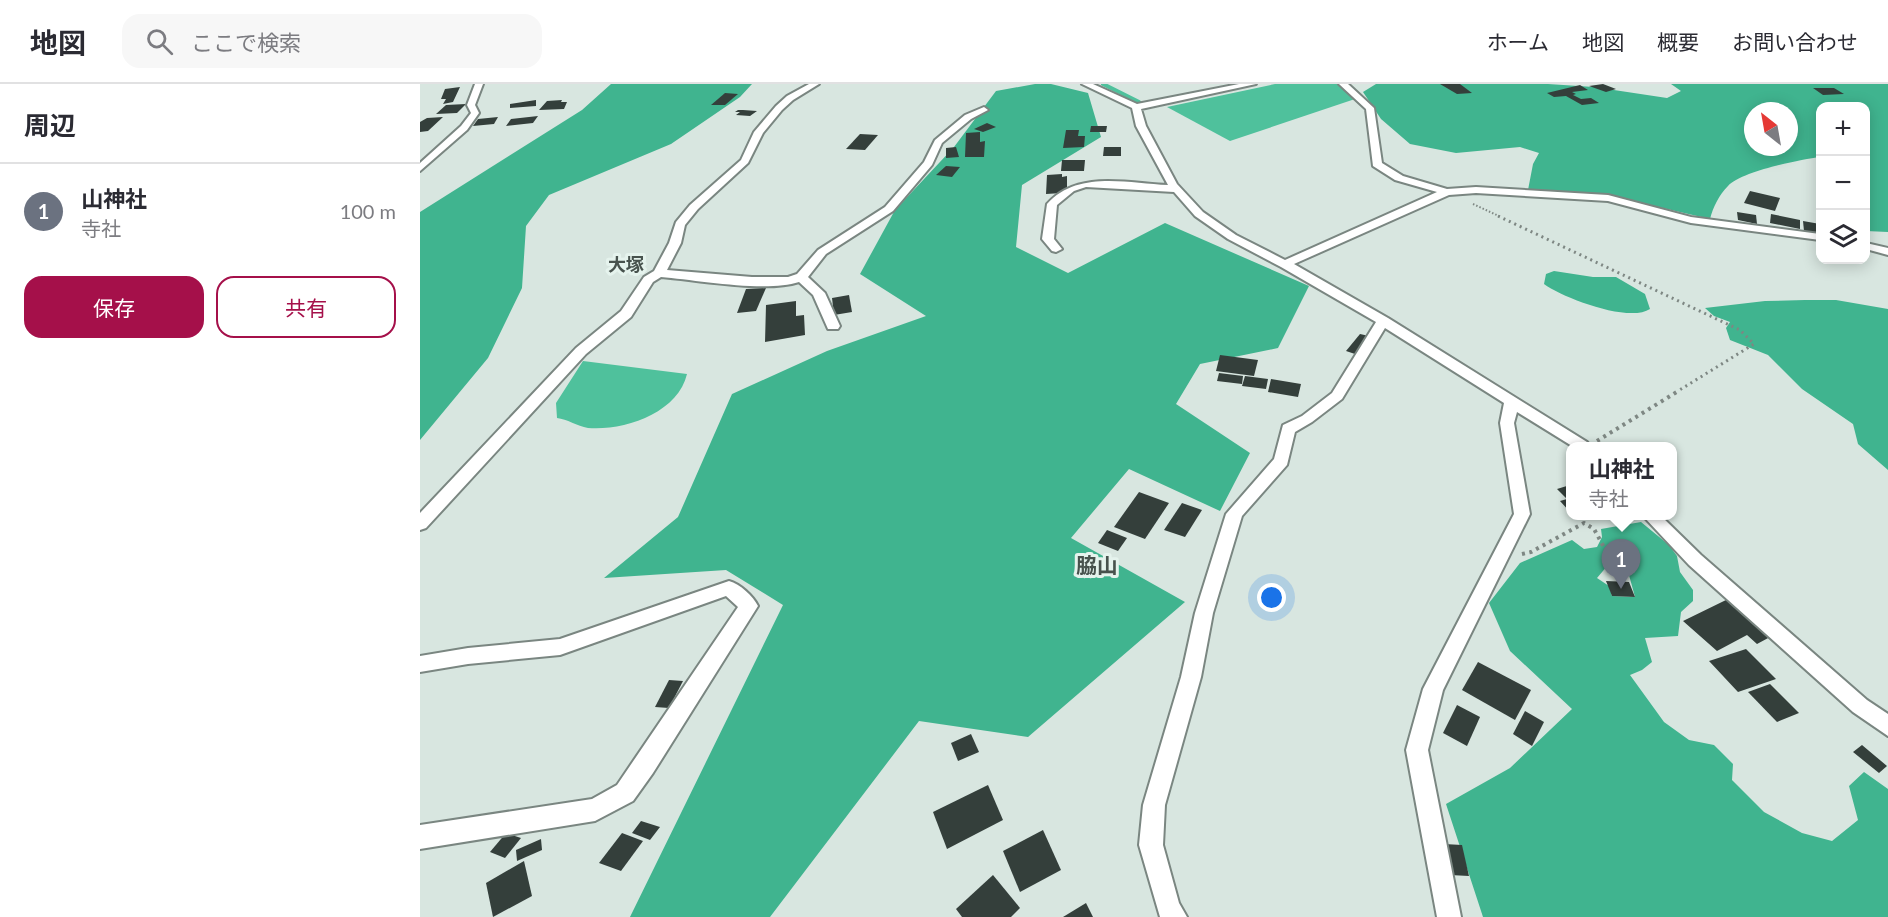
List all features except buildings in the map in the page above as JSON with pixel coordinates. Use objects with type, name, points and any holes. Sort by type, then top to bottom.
[{"type":"street","points":[[420,168],[464,128],[475,113],[471,105],[479,84]]},
{"type":"street","points":[[420,524],[581,351],[626,314],[648,280],[659,273],[675,243],[680,224],[694,207],[745,161],[759,132],[779,108],[790,98],[815,84]]},
{"type":"street","points":[[1086,84],[1136,107],[1252,84]]},
{"type":"street","points":[[1343,84],[1370,108],[1377,164],[1399,178],[1447,192]]},
{"type":"street","points":[[1136,107],[1141,126],[1177,189],[1199,214],[1232,237],[1285,264],[1383,321],[1574,442]]},
{"type":"street","points":[[659,273],[761,281],[789,281],[801,277],[822,252],[889,209],[929,163],[938,142],[968,117],[984,110]]},
{"type":"street","points":[[1056,249],[1048,239],[1052,204],[1070,189],[1085,184],[1177,189]]},
{"type":"street","points":[[1285,264],[1447,192],[1476,190],[1608,198],[1691,220],[1816,236]]},
{"type":"street","points":[[1870,247],[1888,252]]},
{"type":"street","points":[[801,277],[819,293],[833,326]]},
{"type":"street","points":[[1174,917],[1169,909],[1150,844],[1154,805],[1191,677],[1204,613],[1234,514],[1281,461],[1288,429],[1307,420],[1337,396],[1383,321]]},
{"type":"street","points":[[1449,917],[1418,750],[1433,689],[1522,514],[1507,423],[1511,403]]},
{"type":"street","points":[[1655,520],[1695,560],[1860,706],[1888,726]]},
{"type":"street","points":[[420,664],[468,656],[560,647],[729,588],[749,606],[625,793],[595,810],[420,837]]},
{"type":"path","points":[[1447,192],[1740,330],[1754,344],[1595,442]]},
{"type":"path","points":[[1500,556],[1516,556],[1531,552],[1584,523],[1594,529],[1612,562]]},
{"type":"shaded area","points":[[611,84],[752,84],[740,97],[671,144],[549,195],[526,226],[522,288],[488,358],[420,440],[420,212],[582,110]]},
{"type":"shaded area","points":[[1035,84],[1051,84],[1088,93],[1101,137],[1022,185],[1016,247],[1068,273],[1165,223],[1309,286],[1278,348],[1200,364],[1176,404],[1250,453],[1220,511],[1129,469],[1071,538],[1185,602],[1028,737],[919,721],[770,917],[630,917],[783,605],[726,570],[604,578],[678,517],[732,394],[827,351],[926,316],[860,274],[895,210],[954,147],[996,91]]},
{"type":"shaded area","points":[[1275,84],[1339,84],[1355,99],[1230,141],[1167,107]]},
{"type":"shaded area","points":[[1376,84],[1548,84],[1594,87],[1667,98],[1681,91],[1671,84],[1888,84],[1888,232],[1870,231],[1870,102],[1816,102],[1816,158],[1771,167],[1735,181],[1719,197],[1710,219],[1611,196],[1528,190],[1533,164],[1539,153],[1520,147],[1456,153],[1410,144],[1381,119],[1363,92]]},
{"type":"shaded area","points":[[1554,271],[1593,277],[1616,277],[1645,294],[1650,309],[1640,313],[1627,313],[1580,302],[1544,284],[1546,274]]},
{"type":"shaded area","points":[[1836,300],[1888,309],[1888,470],[1858,444],[1853,424],[1802,389],[1768,355],[1730,340],[1726,328],[1730,322],[1714,316],[1705,308],[1765,301]]},
{"type":"shaded area","points":[[583,361],[687,374],[682,388],[673,399],[648,417],[617,426],[588,428],[557,418],[556,403]]},
{"type":"shaded area","points":[[1641,522],[1669,545],[1677,556],[1680,572],[1693,590],[1693,601],[1681,612],[1678,636],[1645,638],[1652,662],[1642,670],[1630,675],[1664,722],[1689,740],[1714,745],[1733,764],[1732,780],[1764,812],[1802,833],[1832,841],[1858,820],[1849,786],[1864,772],[1888,789],[1888,917],[1483,917],[1446,804],[1510,768],[1572,709],[1510,651],[1489,603],[1520,563],[1572,540],[1584,549],[1597,547],[1602,537],[1601,529]],"holes":[[[1613,557],[1629,575],[1635,597],[1612,596],[1609,586],[1597,578],[1608,565],[1606,558]]]},
{"type":"waterway","points":[[1103,84],[1139,102]]},
{"type":"place","name":"山神社","points":[[1621,589]]},
{"type":"district","name":"大塚","points":[[626,264]]},
{"type":"district","name":"脇山","points":[[1097,564]]}]
